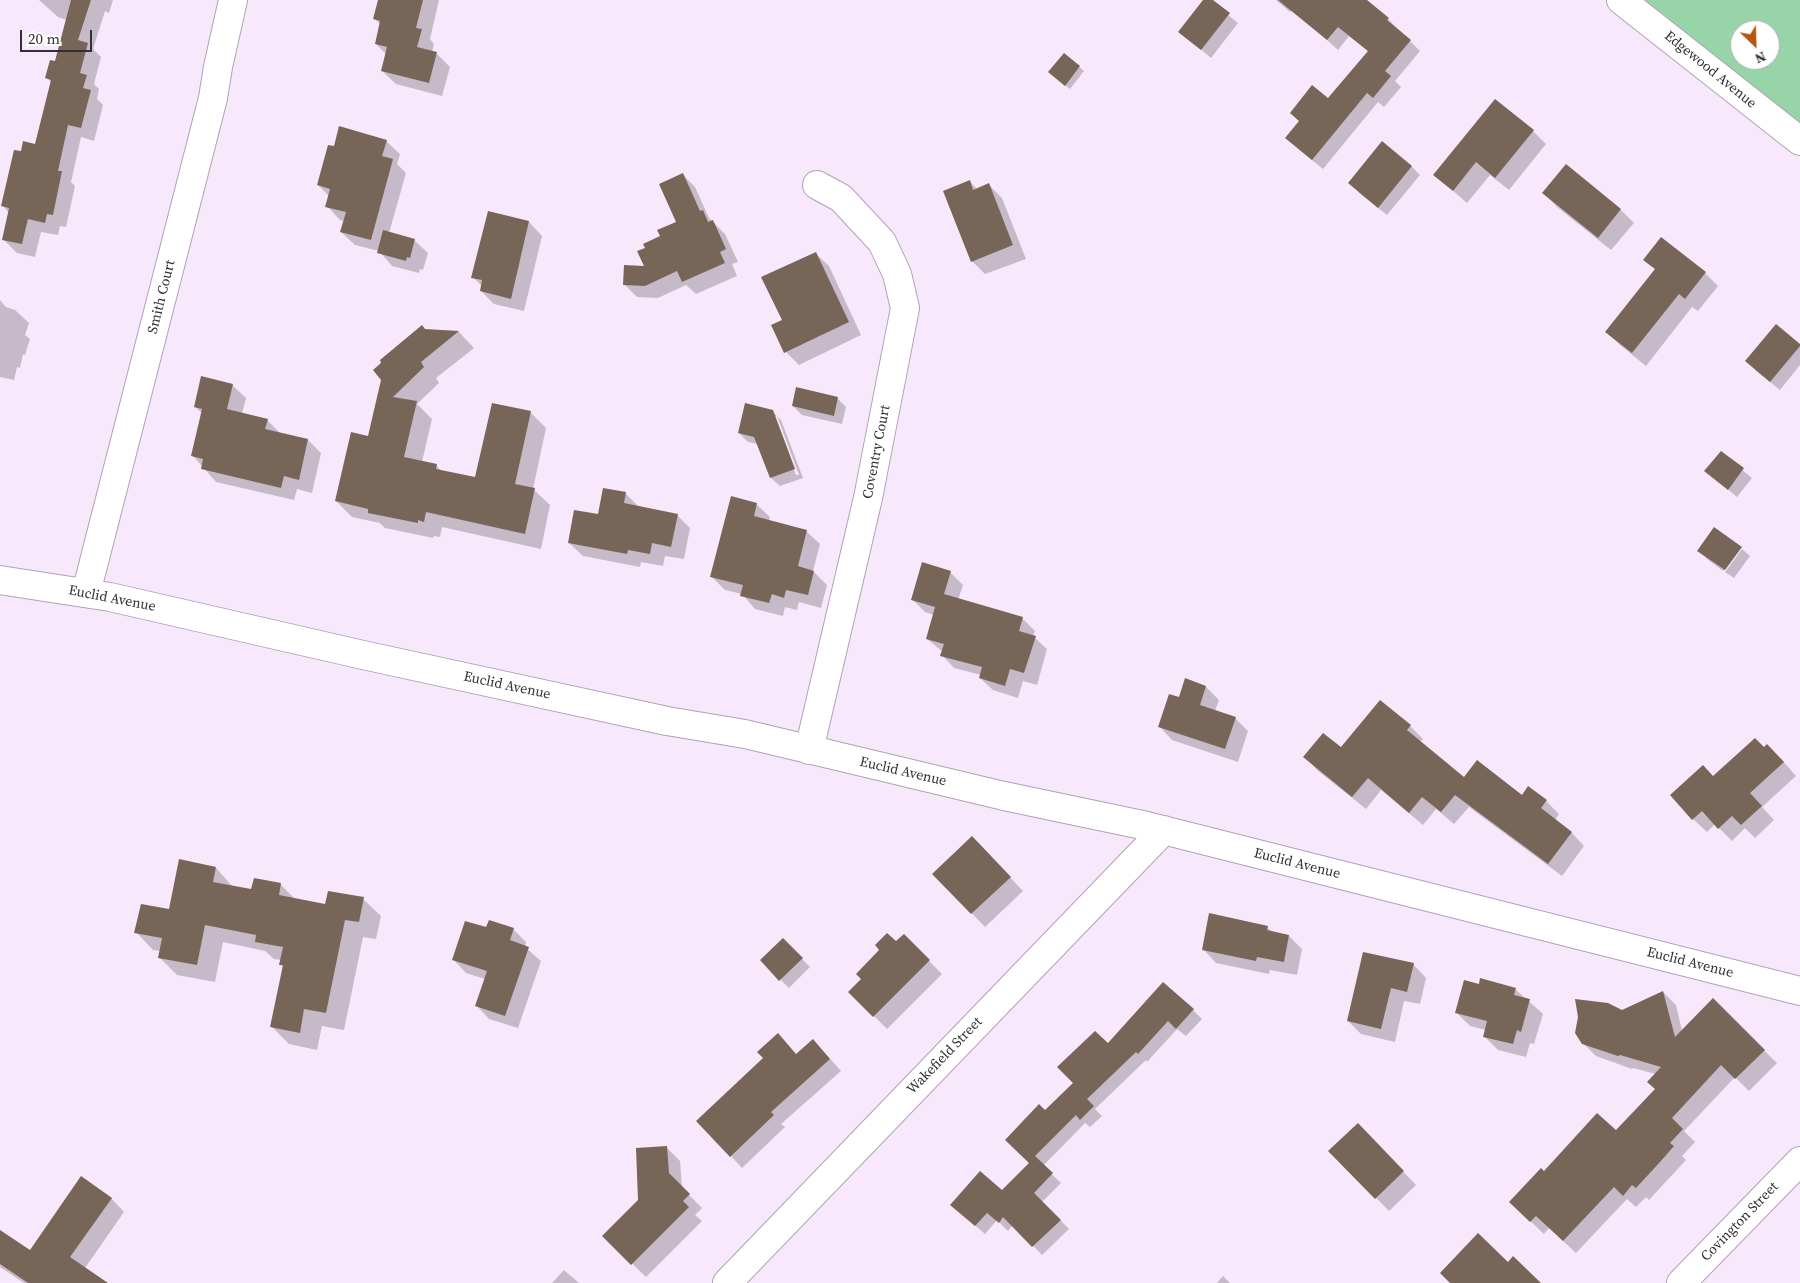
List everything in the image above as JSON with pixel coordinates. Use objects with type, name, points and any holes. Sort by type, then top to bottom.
[{"type":"street","name":"Smith Court","points":[[86,593],[213,98],[233,0]]},
{"type":"street","name":"Edgewood Avenue","points":[[1621,0],[1800,141]]},
{"type":"street","name":"Coventry Court","points":[[809,750],[868,498],[905,308],[897,274],[882,242],[841,198],[817,185]]},
{"type":"street","name":"Euclid Avenue","points":[[0,580],[110,596],[392,661],[667,721],[745,734],[1004,796],[1164,830],[1800,991]]},
{"type":"street","name":"Wakefield Street","points":[[727,1283],[1164,830]]},
{"type":"street","name":"Covington Street","points":[[1681,1283],[1800,1161]]},
{"type":"green space","points":[[1639,0],[1800,0],[1800,131]]},
{"type":"building","points":[[71,0],[91,0],[78,40],[88,43],[80,73],[87,75],[83,88],[91,90],[81,128],[68,125],[58,171],[62,171],[53,215],[47,214],[45,223],[28,219],[22,244],[2,240],[9,208],[1,206],[14,150],[21,151],[23,141],[35,144],[51,80],[45,78],[50,60],[55,61]]},
{"type":"building","points":[[378,0],[423,0],[416,28],[422,29],[417,47],[437,52],[429,83],[381,71],[387,47],[375,44],[380,21],[373,19]]},
{"type":"building","points":[[1203,0],[1213,0],[1230,13],[1201,50],[1178,32]]},
{"type":"building","points":[[1278,0],[1367,0],[1411,40],[1385,71],[1391,76],[1373,98],[1367,93],[1312,160],[1285,138],[1299,121],[1290,113],[1312,85],[1328,98],[1368,51],[1338,27],[1327,40]]},
{"type":"building","points":[[1064,53],[1080,66],[1065,86],[1048,72]]},
{"type":"building","points":[[1495,99],[1534,130],[1495,178],[1476,162],[1453,191],[1433,175]]},
{"type":"building","points":[[339,126],[387,140],[382,156],[393,159],[371,240],[340,232],[346,212],[325,207],[330,189],[317,185],[328,145],[334,146]]},
{"type":"building","points":[[1382,141],[1412,166],[1378,208],[1348,183]]},
{"type":"building","points":[[1566,164],[1621,209],[1598,238],[1542,193]]},
{"type":"building","points":[[683,173],[700,211],[703,210],[708,222],[713,220],[726,249],[720,252],[725,263],[682,282],[677,271],[645,286],[623,285],[624,265],[644,266],[637,251],[645,248],[643,244],[660,236],[657,230],[676,222],[659,184]]},
{"type":"building","points":[[970,180],[973,190],[989,183],[1013,245],[971,262],[943,191]]},
{"type":"building","points":[[488,211],[529,221],[511,299],[480,291],[482,280],[471,278]]},
{"type":"building","points":[[383,230],[415,239],[410,258],[407,257],[406,261],[377,253]]},
{"type":"building","points":[[1661,237],[1706,272],[1685,299],[1679,294],[1632,353],[1605,332],[1655,269],[1643,260]]},
{"type":"building","points":[[816,252],[849,322],[784,353],[771,325],[782,320],[761,277]]},
{"type":"building","points":[[1776,324],[1800,346],[1770,382],[1745,361]]},
{"type":"building","points":[[422,325],[425,329],[459,331],[421,362],[424,367],[393,397],[417,401],[404,457],[437,464],[436,469],[475,477],[492,403],[531,411],[515,484],[535,488],[525,534],[426,512],[424,522],[418,520],[418,523],[368,513],[368,509],[335,501],[351,432],[368,436],[381,380],[373,370],[381,363],[380,360]]},
{"type":"building","points":[[201,376],[233,384],[227,409],[268,419],[265,429],[308,439],[299,480],[284,476],[281,488],[201,469],[203,459],[191,456],[202,409],[194,407]]},
{"type":"building","points":[[796,387],[838,397],[834,416],[792,406]]},
{"type":"building","points":[[745,403],[773,410],[795,469],[770,478],[754,437],[738,433]]},
{"type":"building","points":[[1721,451],[1744,468],[1728,490],[1704,471]]},
{"type":"building","points":[[603,488],[626,492],[624,503],[678,514],[671,547],[652,543],[650,554],[628,550],[627,554],[568,543],[574,510],[598,514]]},
{"type":"building","points":[[731,496],[757,503],[754,516],[807,530],[798,566],[814,571],[808,595],[786,590],[784,598],[772,594],[769,603],[740,596],[743,585],[710,577]]},
{"type":"building","points":[[1714,527],[1742,547],[1725,570],[1697,551]]},
{"type":"building","points":[[922,562],[951,571],[944,594],[1023,617],[1019,631],[1036,636],[1024,673],[1010,669],[1005,686],[979,678],[982,667],[940,656],[944,644],[926,639],[935,607],[911,600]]},
{"type":"building","points":[[1185,678],[1206,686],[1200,705],[1236,717],[1225,749],[1158,727],[1169,694],[1179,697]]},
{"type":"building","points":[[1380,700],[1411,725],[1407,730],[1464,777],[1477,760],[1522,795],[1528,786],[1547,800],[1541,808],[1572,832],[1548,864],[1455,795],[1441,812],[1422,797],[1409,813],[1368,778],[1352,797],[1303,757],[1323,733],[1341,747]]},
{"type":"building","points":[[1755,738],[1764,747],[1767,744],[1784,762],[1750,793],[1762,806],[1741,825],[1732,816],[1718,829],[1702,811],[1692,820],[1670,795],[1703,765],[1713,776]]},
{"type":"building","points":[[972,836],[1011,877],[971,914],[932,874]]},
{"type":"building","points":[[179,859],[216,867],[213,882],[251,889],[254,878],[281,883],[279,895],[325,904],[328,891],[364,897],[359,922],[345,920],[326,1013],[304,1009],[300,1033],[270,1027],[283,965],[279,965],[283,947],[255,942],[256,935],[205,925],[197,965],[158,958],[162,938],[134,933],[141,904],[169,909]]},
{"type":"building","points":[[1209,913],[1268,926],[1267,930],[1289,935],[1284,962],[1257,957],[1256,961],[1202,950]]},
{"type":"building","points":[[489,920],[514,928],[510,940],[529,947],[505,1016],[475,1006],[487,971],[452,960],[465,921],[486,927]]},
{"type":"building","points":[[887,933],[896,941],[904,934],[930,960],[873,1017],[848,992],[861,979],[856,974],[879,950],[875,945]]},
{"type":"building","points":[[783,938],[803,958],[779,981],[760,960]]},
{"type":"building","points":[[1363,952],[1414,963],[1407,992],[1391,988],[1381,1029],[1347,1021]]},
{"type":"building","points":[[1480,978],[1516,988],[1514,995],[1530,999],[1521,1032],[1517,1030],[1513,1044],[1483,1037],[1487,1021],[1455,1013],[1464,980],[1479,984]]},
{"type":"building","points":[[1163,982],[1194,1009],[1176,1029],[1168,1021],[1138,1054],[1136,1052],[1087,1099],[1094,1106],[1080,1120],[1076,1115],[1035,1156],[1053,1173],[1034,1193],[1061,1220],[1032,1247],[1003,1217],[999,1223],[987,1213],[975,1226],[950,1205],[980,1171],[1002,1190],[1029,1163],[1005,1140],[1039,1104],[1045,1110],[1073,1083],[1057,1067],[1095,1031],[1108,1043]]},
{"type":"building","points":[[1663,991],[1675,1037],[1713,998],[1765,1050],[1735,1079],[1721,1065],[1672,1118],[1683,1129],[1670,1143],[1674,1146],[1660,1162],[1636,1188],[1632,1185],[1623,1196],[1614,1187],[1563,1241],[1536,1216],[1530,1222],[1509,1202],[1541,1168],[1544,1171],[1597,1113],[1616,1130],[1655,1089],[1647,1082],[1661,1067],[1582,1044],[1575,1033],[1578,1017],[1575,999],[1608,1003],[1622,1010]]},
{"type":"building","points":[[778,1033],[796,1054],[813,1039],[830,1059],[771,1112],[774,1115],[730,1157],[696,1121],[763,1058],[757,1052]]},
{"type":"building","points":[[1358,1123],[1404,1171],[1375,1199],[1328,1151]]},
{"type":"building","points":[[667,1146],[669,1173],[690,1194],[683,1201],[689,1207],[631,1265],[602,1236],[638,1200],[636,1148]]},
{"type":"building","points":[[81,1176],[112,1198],[70,1257],[108,1283],[28,1283],[0,1264],[0,1230],[30,1250]]},
{"type":"building","points":[[1478,1233],[1508,1262],[1513,1256],[1541,1283],[1450,1283],[1440,1273]]}]
